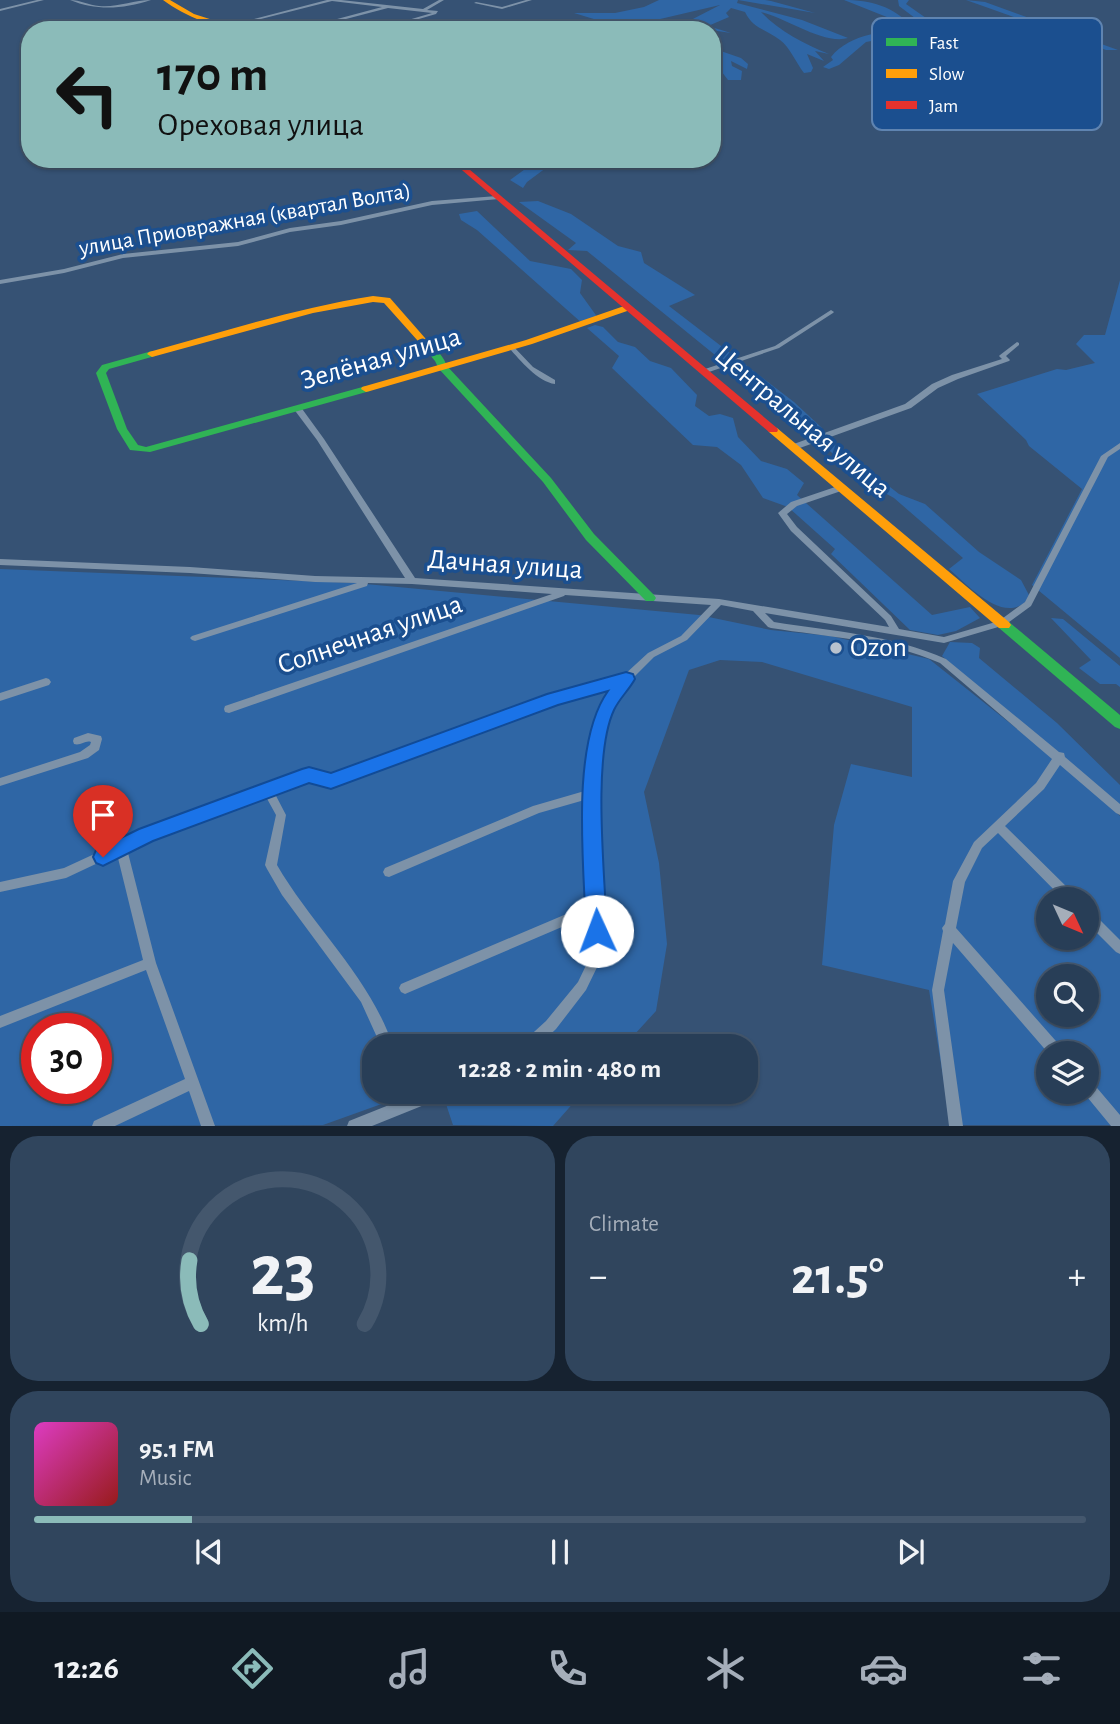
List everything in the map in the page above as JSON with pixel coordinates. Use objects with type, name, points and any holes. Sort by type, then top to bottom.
[{"type":"street","points":[[0,10],[42,0]]},
{"type":"street","points":[[72,0],[97,7],[123,7],[149,0]]},
{"type":"street","points":[[166,0],[177,8],[211,21]]},
{"type":"street","points":[[317,4],[323,0]]},
{"type":"street","points":[[259,21],[332,0],[437,12],[406,21]]},
{"type":"street","points":[[359,2],[372,0]]},
{"type":"street","points":[[424,10],[442,0]]},
{"type":"street","points":[[476,3],[502,8],[530,0]]},
{"type":"street","points":[[333,21],[392,6]]},
{"type":"street","name":"Центральная улица","points":[[462,168],[1120,723]]},
{"type":"street","name":"улица Приовражная (квартал Волта)","points":[[0,282],[64,271],[123,256],[214,248],[290,230],[341,223],[432,203],[496,198]]},
{"type":"street","name":"Зелёная улица","points":[[442,367],[440,360],[402,316],[381,297],[104,367],[101,373],[122,429],[134,448],[146,450],[511,348],[582,327],[627,308]]},
{"type":"street","points":[[703,371],[777,347],[831,312]]},
{"type":"street","points":[[794,447],[908,405],[955,377],[1007,360],[1002,356],[1017,344]]},
{"type":"street","points":[[511,348],[531,368],[552,382]]},
{"type":"street","points":[[442,367],[547,480],[590,537],[650,598]]},
{"type":"street","points":[[297,408],[412,581]]},
{"type":"street","points":[[1002,623],[1028,604],[1105,456],[1120,445]]},
{"type":"street","points":[[841,488],[794,504],[782,513],[794,529],[888,618],[896,632]]},
{"type":"street","name":"Дачная улица","points":[[0,562],[412,581],[719,602],[944,640],[1002,623]]},
{"type":"street","points":[[195,638],[373,581]]},
{"type":"street","name":"Солнечная улица","points":[[229,709],[566,592]]},
{"type":"street","points":[[542,1034],[582,986],[597,955],[593,793],[595,746],[605,709],[626,679],[652,655],[684,638],[719,602]]},
{"type":"street","points":[[755,608],[771,625],[883,642],[925,653],[943,661],[1060,756],[1120,810]]},
{"type":"street","points":[[0,887],[66,873],[146,835],[309,775],[331,781],[554,699],[626,679]]},
{"type":"street","points":[[0,697],[46,682]]},
{"type":"street","points":[[0,782],[84,755],[95,747],[97,739],[88,737],[78,741]]},
{"type":"street","points":[[957,1125],[938,990],[959,881],[978,845],[1040,786],[1060,756]]},
{"type":"street","points":[[268,790],[281,815],[271,865],[286,891],[365,998],[382,1034]]},
{"type":"street","points":[[389,872],[537,809],[593,793]]},
{"type":"street","points":[[998,826],[1059,887]]},
{"type":"street","points":[[121,849],[150,963],[208,1125]]},
{"type":"street","points":[[405,988],[596,907]]},
{"type":"street","points":[[1099,927],[1120,948]]},
{"type":"street","points":[[948,928],[1047,1041]]},
{"type":"street","points":[[0,1022],[150,963]]},
{"type":"street","points":[[99,1125],[193,1082]]},
{"type":"street","points":[[1099,1101],[1119,1125]]},
{"type":"street","points":[[354,1125],[398,1104]]},
{"type":"shaded area","points":[[659,0],[738,0],[737,3],[802,20],[848,38],[828,38],[761,12],[792,36],[829,54],[815,51],[824,61],[807,54],[813,68],[811,72],[804,73],[784,43],[756,25],[745,12],[731,8],[726,13],[729,17],[720,21],[689,21],[720,5],[652,21],[593,21],[597,20],[574,13],[615,13],[644,7]]},
{"type":"shaded area","points":[[738,0],[771,1],[815,13]]},
{"type":"shaded area","points":[[844,0],[881,6],[902,18],[889,18]]},
{"type":"shaded area","points":[[898,0],[909,0],[906,4],[926,18],[915,18],[899,6]]},
{"type":"shaded area","points":[[966,0],[985,2],[1029,18],[1016,18]]},
{"type":"shaded area","points":[[872,35],[872,41],[866,42],[839,65],[829,69],[823,67],[833,60],[831,57],[839,49]]},
{"type":"shaded area","points":[[1102,44],[1118,50],[1102,49]]},
{"type":"shaded area","points":[[721,51],[741,58],[748,64],[747,69],[731,61],[732,66],[742,71],[741,80],[728,80],[721,71]]},
{"type":"shaded area","points":[[527,168],[546,168],[523,188],[510,180]]},
{"type":"shaded area","points":[[538,201],[571,214],[618,246],[641,252],[644,263],[695,295],[669,306],[794,402],[822,428],[810,432],[587,251],[568,250],[576,243],[519,202]]},
{"type":"shaded area","points":[[477,211],[530,261],[571,269],[582,280],[580,293],[598,318],[583,324],[477,230],[461,220],[459,214]]},
{"type":"shaded area","points":[[1120,280],[1120,658],[1032,585],[1082,489],[1029,446],[1026,440],[977,394],[1057,369],[1066,370],[1095,363],[1076,344],[1084,335],[1105,335]]},
{"type":"shaded area","points":[[595,325],[603,327],[618,342],[635,347],[650,361],[671,368],[697,395],[695,406],[709,416],[720,414],[733,418],[738,437],[761,461],[787,469],[804,483],[797,495],[932,615],[970,607],[980,618],[956,631],[938,635],[910,630],[831,554],[835,549],[788,507],[763,498],[741,465],[717,447],[693,445],[612,368],[619,356],[587,328]]},
{"type":"shaded area","points":[[827,438],[899,494],[925,504],[979,552],[1021,580],[1030,597],[1020,605],[1010,608],[999,606],[977,594],[949,569],[963,558],[894,498],[865,482],[823,445]]},
{"type":"shaded area","points":[[0,569],[355,583],[699,615],[771,630],[831,636],[929,659],[1069,770],[1120,816],[1120,1125],[951,1125],[929,990],[822,965],[834,825],[851,764],[912,777],[912,707],[762,662],[720,660],[689,670],[644,792],[659,863],[667,944],[656,1011],[635,1034],[362,1034],[362,1104],[382,1104],[323,1125],[0,1126]]},
{"type":"shaded area","points":[[1051,618],[1063,619],[1120,666],[1120,687],[1116,684],[1100,684],[1079,668],[1091,660]]},
{"type":"shaded area","points":[[950,642],[972,643],[980,648],[979,658],[1057,723],[1120,785],[1120,810],[942,656]]},
{"type":"shaded area","points":[[446,1104],[572,1104],[553,1126],[453,1125]]},
{"type":"traffic: fast","points":[[429,348],[440,360],[442,367],[547,480],[590,537],[650,598]]},
{"type":"traffic: fast","points":[[152,354],[105,367],[101,373],[122,429],[134,448],[146,450],[366,389]]},
{"type":"traffic: fast","points":[[1004,625],[1120,723]]},
{"type":"traffic: slow","points":[[166,0],[192,15],[212,21]]},
{"type":"traffic: slow","points":[[152,354],[275,320],[373,299],[387,300],[429,348]]},
{"type":"traffic: slow","points":[[366,389],[529,342],[627,308]]},
{"type":"traffic: slow","points":[[773,430],[1004,625]]},
{"type":"traffic: jam","points":[[463,168],[773,430]]},
{"type":"place","name":"Ozon","points":[[836,648]]},
{"type":"route","points":[[103,857],[146,835],[309,775],[331,781],[554,699],[626,679],[605,709],[595,746],[593,793],[597,931]]}]
